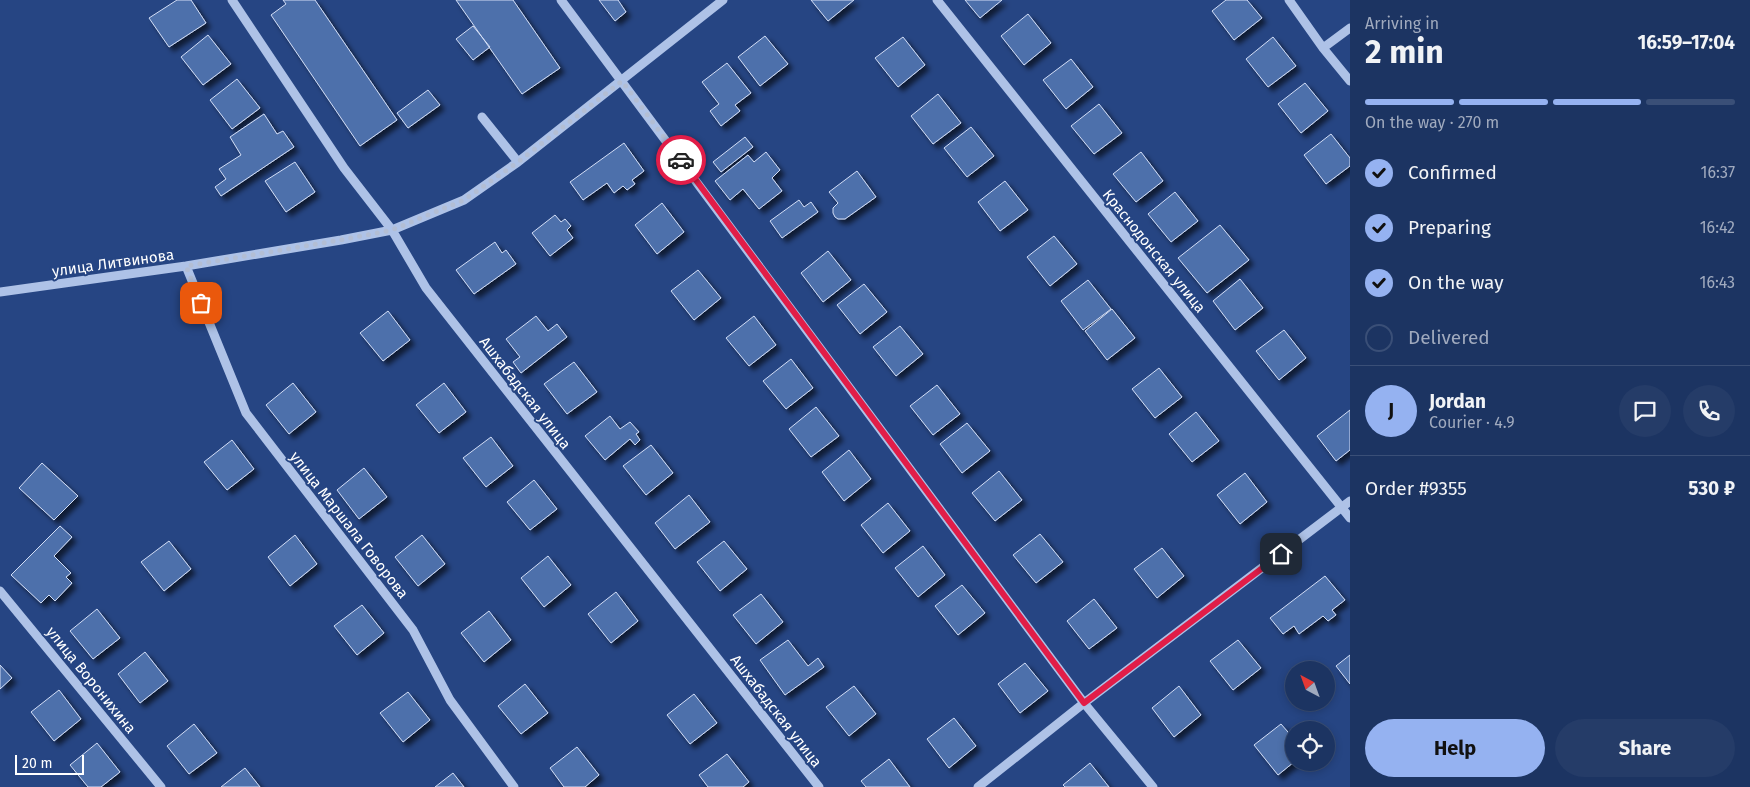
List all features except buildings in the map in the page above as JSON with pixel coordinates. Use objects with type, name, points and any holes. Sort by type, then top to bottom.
[{"type":"street","name":"Ашхабадская улица","points":[[232,0],[344,168],[392,230],[426,288],[819,787]]},
{"type":"street","points":[[562,0],[1084,703],[1153,787]]},
{"type":"street","name":"улица Литвинова","points":[[0,292],[186,266],[392,230],[464,200],[518,162],[723,0]]},
{"type":"street","name":"Краснодонская улица","points":[[936,0],[1350,518]]},
{"type":"street","points":[[1288,0],[1350,82]]},
{"type":"street","points":[[1323,48],[1350,28]]},
{"type":"street","points":[[482,117],[518,162]]},
{"type":"street","name":"улица Маршала Говорова","points":[[186,266],[246,413],[413,630],[450,700],[514,787]]},
{"type":"street","points":[[978,787],[1084,703],[1350,501]]},
{"type":"street","name":"улица Воронихина","points":[[0,591],[160,787]]},
{"type":"way so far","points":[[201,303],[186,266],[392,230],[464,200],[518,162],[622,81],[681,160]]},
{"type":"route","points":[[681,160],[1084,703],[1281,554]]}]
